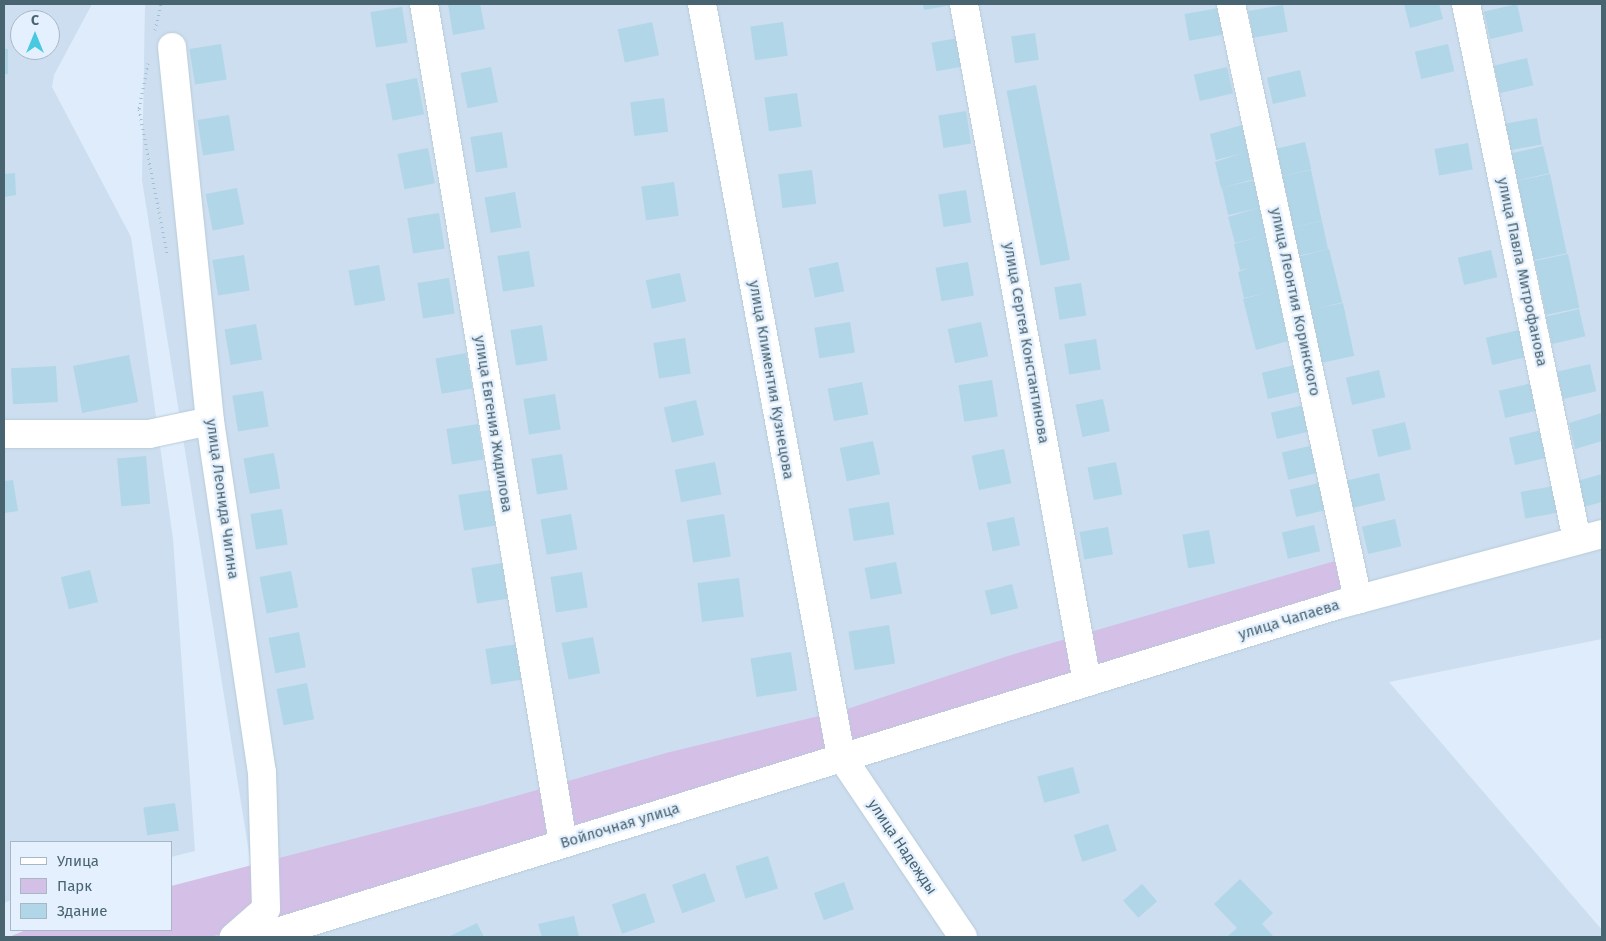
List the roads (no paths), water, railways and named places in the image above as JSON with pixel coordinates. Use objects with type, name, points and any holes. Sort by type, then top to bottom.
[{"type":"street","name":"улица Евгения Жидилова","points":[[424,4],[563,844]]},
{"type":"street","name":"улица Климентия Кузнецова","points":[[702,4],[840,756]]},
{"type":"street","name":"улица Сергея Константинова","points":[[964,4],[1087,682]]},
{"type":"street","name":"улица Леонтия Коринского","points":[[1231,4],[1358,600]]},
{"type":"street","name":"улица Павла Митрофанова","points":[[1466,4],[1590,537]]},
{"type":"street","name":"улица Леонида Чигина","points":[[172,47],[210,421],[262,772],[266,909],[234,937]]},
{"type":"street","points":[[4,434],[149,434],[210,421]]},
{"type":"street","name":"улица Чапаева","points":[[978,714],[1358,600],[1590,537]]},
{"type":"street","name":"Войлочная улица","points":[[262,937],[978,714]]},
{"type":"street","name":"улица Надежды","points":[[840,756],[963,937]]}]
